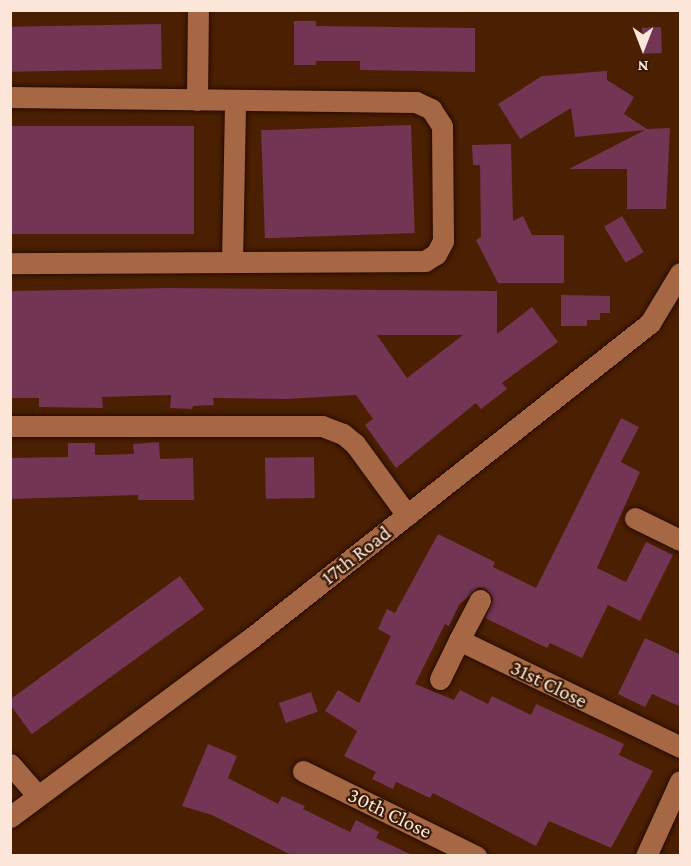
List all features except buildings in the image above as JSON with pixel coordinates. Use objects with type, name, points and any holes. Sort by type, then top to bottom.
[{"type":"street","points":[[197,99],[198,10]]},
{"type":"street","points":[[10,97],[416,102],[431,109],[442,126],[443,241],[436,254],[424,261],[10,263]]},
{"type":"street","points":[[232,262],[235,100]]},
{"type":"street","name":"17th Road","points":[[10,817],[250,639],[650,323],[681,273]]},
{"type":"street","points":[[10,426],[322,426],[344,434],[355,444],[407,515]]},
{"type":"street","points":[[635,518],[681,540]]},
{"type":"street","points":[[440,679],[480,600]]},
{"type":"street","name":"31st Close","points":[[459,640],[681,747]]},
{"type":"street","points":[[10,764],[38,795]]},
{"type":"street","name":"30th Close","points":[[303,771],[476,855]]},
{"type":"street","points":[[646,855],[681,781]]}]
